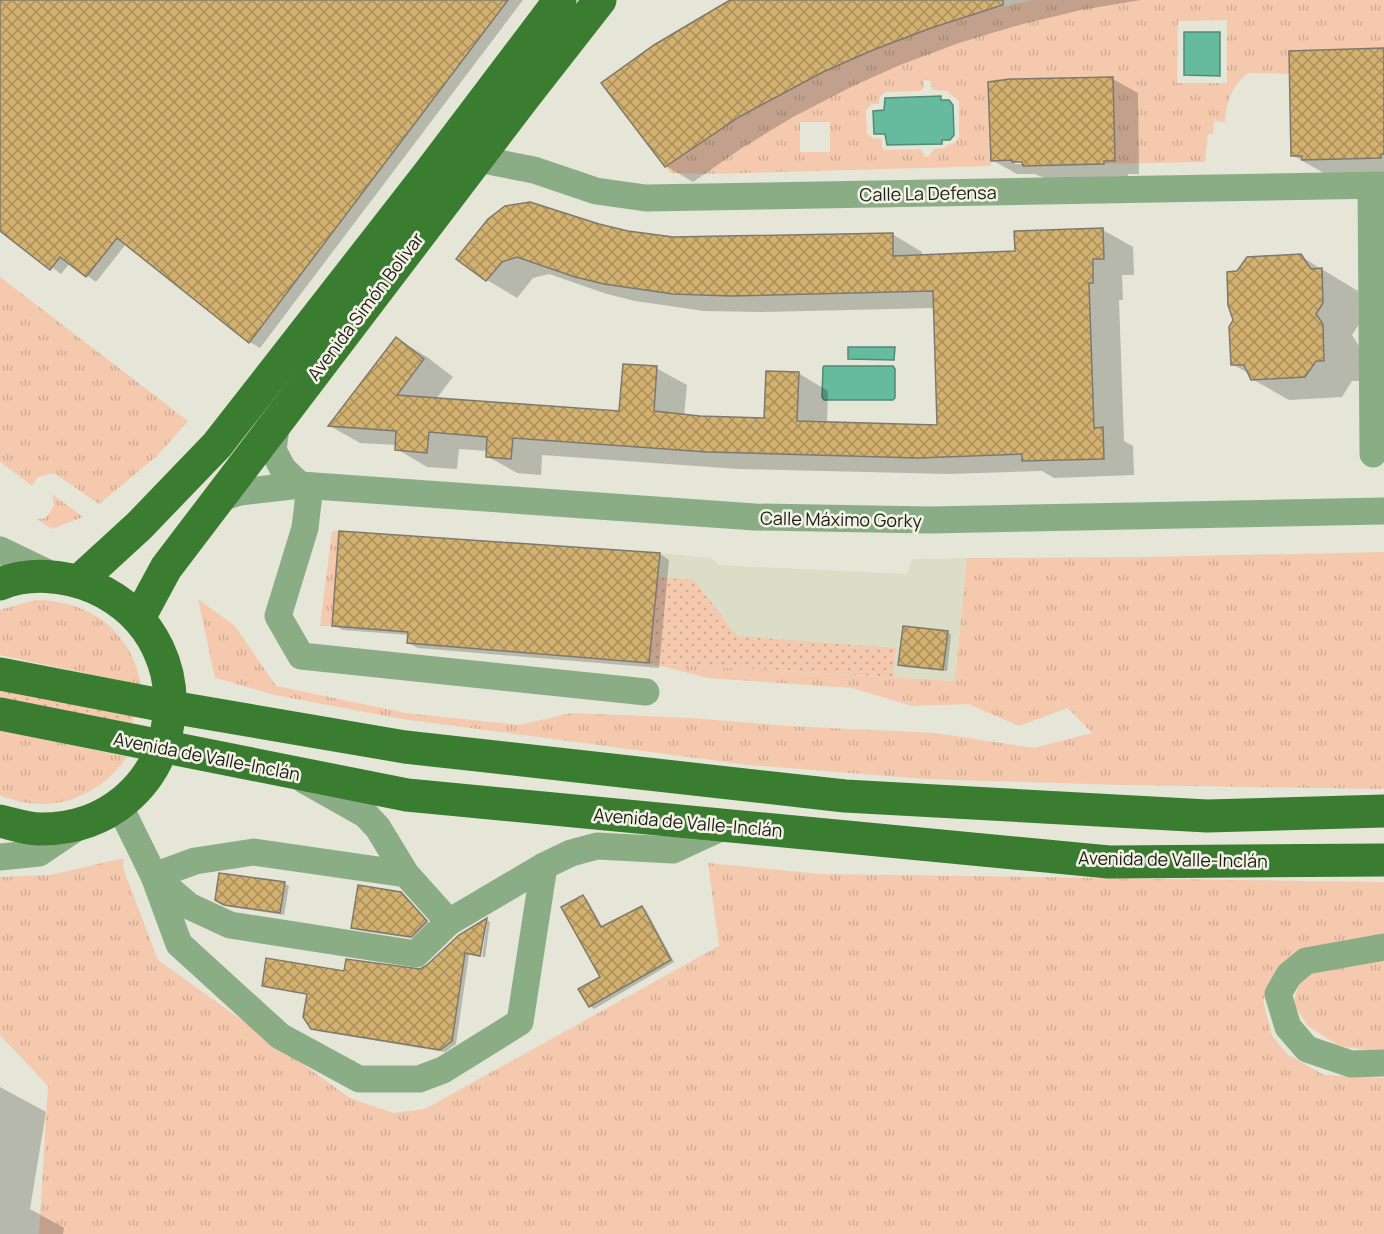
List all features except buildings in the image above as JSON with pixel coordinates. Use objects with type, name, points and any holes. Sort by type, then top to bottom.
[{"type":"main road","name":"Avenida Simón Bolivar","points":[[66,579],[139,526],[217,445],[430,172],[560,0]]},
{"type":"main road","name":"Avenida Simón Bolivar","points":[[139,618],[166,568],[600,0]]},
{"type":"main road","points":[[0,584],[14,578],[66,579],[112,596],[139,618],[164,659],[171,707],[163,747],[152,770],[138,789],[119,805],[82,824],[39,830],[0,821]]},
{"type":"main road","points":[[0,674],[171,707],[405,747],[845,796],[1208,816],[1384,811]]},
{"type":"main road","name":"Avenida de Valle-Inclán","points":[[0,714],[407,795],[1109,862],[1384,860]]},
{"type":"street","name":"Calle La Defensa","points":[[478,159],[534,170],[596,191],[646,198],[1378,185]]},
{"type":"street","points":[[1373,454],[1378,185]]},
{"type":"street","points":[[277,420],[273,450],[283,470],[305,485],[306,528],[278,616],[301,656],[646,692]]},
{"type":"street","name":"Calle Máximo Gorky","points":[[218,499],[240,492],[305,485],[755,518],[929,520],[1384,511]]},
{"type":"street","points":[[0,550],[66,579]]},
{"type":"street","points":[[290,773],[366,815],[378,828],[406,874],[449,922]]},
{"type":"street","points":[[119,805],[154,876],[179,944],[280,1036],[359,1079],[419,1079],[443,1070],[520,1022],[544,866]]},
{"type":"street","points":[[0,857],[39,853],[82,824]]},
{"type":"street","points":[[154,876],[189,906],[230,926],[416,954],[449,922],[544,866],[571,853],[597,846],[673,850],[725,826]]},
{"type":"street","points":[[154,876],[195,861],[254,852],[406,874]]},
{"type":"street","points":[[1384,947],[1306,961],[1289,975],[1278,994],[1288,1027],[1307,1049],[1351,1064],[1384,1063]]},
{"type":"shaded area","points":[[1184,32],[1220,32],[1220,76],[1184,75]]},
{"type":"shaded area","points":[[941,96],[941,100],[949,100],[953,105],[954,135],[950,140],[942,140],[942,144],[887,145],[885,134],[874,134],[873,111],[884,110],[885,98]]},
{"type":"shaded area","points":[[848,347],[895,347],[894,360],[848,359]]},
{"type":"shaded area","points":[[824,366],[893,366],[895,369],[895,398],[893,400],[824,400],[822,397]]},
{"type":"shaded area","points":[[339,531],[660,553],[711,558],[719,565],[907,574],[912,559],[967,558],[955,681],[649,663],[407,643],[408,632]]},
{"type":"green space","points":[[1032,0],[1384,0],[1384,48],[1289,51],[1289,74],[1248,73],[1231,94],[1225,122],[1214,121],[1213,134],[1208,134],[1205,162],[1104,164],[1104,161],[1115,160],[1113,77],[988,82],[991,166],[707,174],[671,173],[665,167],[760,106],[860,55],[968,16]],"holes":[[[1227,20],[1227,83],[1177,83],[1178,21]],[[924,80],[931,81],[931,87],[934,90],[947,91],[959,101],[959,137],[955,143],[934,149],[929,156],[925,157],[921,149],[885,150],[882,148],[882,139],[872,138],[867,133],[866,110],[872,104],[879,104],[880,97],[885,92],[921,91],[924,87]],[[800,122],[830,122],[830,152],[800,152]]]},
{"type":"green space","points":[[0,277],[188,421],[157,456],[99,504],[54,473],[38,477],[32,486],[0,462]]},
{"type":"green space","points":[[52,494],[83,517],[52,529],[37,519],[46,518],[54,506]]},
{"type":"green space","points":[[332,531],[339,531],[332,626],[320,626]]},
{"type":"green space","points":[[1384,552],[1384,789],[925,779],[748,765],[402,719],[275,695],[215,678],[198,599],[235,626],[276,686],[406,713],[520,725],[571,713],[691,718],[788,726],[935,733],[1034,748],[1092,733],[1068,708],[1019,726],[968,704],[912,706],[852,688],[708,678],[649,663],[955,681],[967,558]]},
{"type":"green space","points":[[657,577],[694,580],[737,636],[896,648],[893,677],[649,663]]},
{"type":"green space","points":[[35,600],[55,601],[73,606],[105,622],[118,634],[128,649],[141,685],[0,655],[0,610]]},
{"type":"green space","points":[[0,689],[134,715],[131,728],[0,700]]},
{"type":"green space","points":[[0,730],[127,757],[102,784],[71,800],[36,804],[18,801],[0,795]]},
{"type":"green space","points":[[124,858],[123,868],[158,960],[350,1098],[393,1113],[425,1109],[719,946],[708,863],[820,874],[1384,882],[1384,934],[1280,969],[1263,1000],[1272,1036],[1287,1054],[1324,1075],[1384,1078],[1384,1234],[39,1234],[48,1086],[0,1035],[0,877],[50,875]]},
{"type":"green space","points":[[1384,957],[1384,1052],[1339,1046],[1308,1026],[1293,1003],[1303,971]]}]
